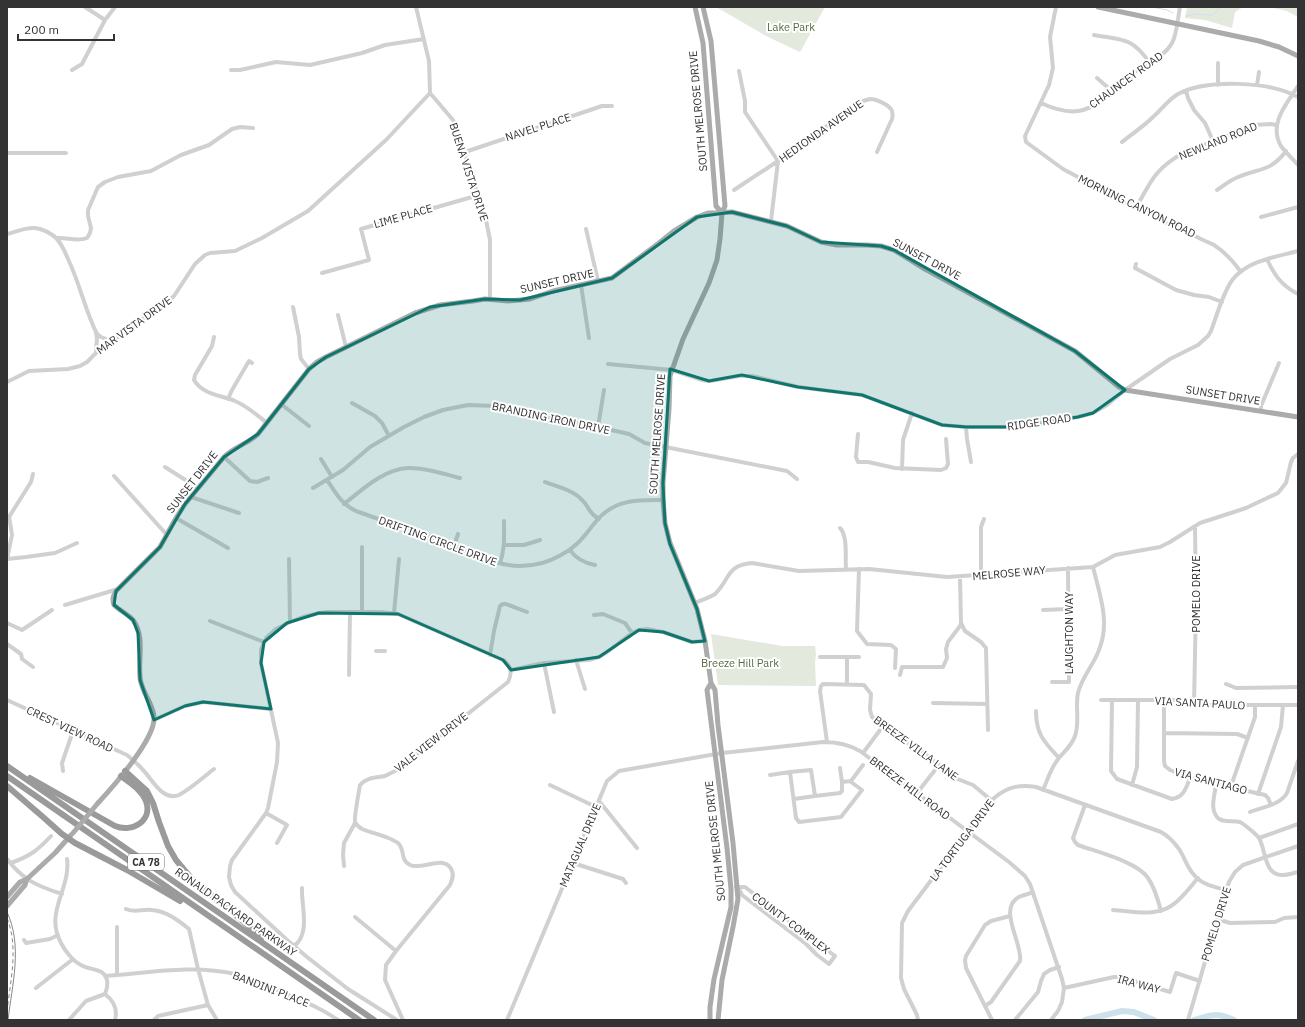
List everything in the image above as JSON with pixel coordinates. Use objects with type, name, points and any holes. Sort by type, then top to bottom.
[{"type":"highway","points":[[7,765],[115,826],[128,829],[133,828],[141,822],[146,815],[147,807],[146,801],[141,793],[123,774]]},
{"type":"highway","name":"RONALD PACKARD PARKWAY","points":[[7,765],[374,1020]]},
{"type":"highway","points":[[123,774],[142,786],[151,797],[168,846],[183,869],[191,878],[286,958]]},
{"type":"highway","name":"RONALD PACKARD PARKWAY","points":[[7,776],[359,1020]]},
{"type":"highway","points":[[7,786],[62,834],[71,836],[226,928]]},
{"type":"main road","name":"SOUTH MELROSE DRIVE","points":[[695,7],[703,43],[716,206],[722,213]]},
{"type":"main road","name":"SOUTH MELROSE DRIVE","points":[[704,7],[710,41],[725,206],[722,213],[717,260],[709,283],[683,339],[670,376],[663,500],[665,523],[670,544],[695,603],[705,641],[711,683],[715,690],[737,887],[738,899],[722,980],[718,1020]]},
{"type":"main road","points":[[1098,7],[1259,41],[1279,47],[1298,56]]},
{"type":"main road","points":[[708,103],[716,103]]},
{"type":"main road","name":"SUNSET DRIVE","points":[[119,588],[156,551],[191,497],[224,457],[231,450],[252,440],[309,369],[326,356],[430,307],[490,298],[508,301],[520,300],[535,297],[553,290],[616,276],[674,231],[697,217],[708,214],[732,212],[787,226],[821,242],[837,245],[881,246],[894,250],[925,269],[1075,351],[1119,387],[1125,390],[1298,417]]},
{"type":"main road","points":[[7,897],[20,882],[27,879],[71,836],[123,774],[152,729],[154,720],[152,709],[144,694],[140,680],[140,645],[136,626],[130,617],[116,607],[113,602],[114,595],[119,588]]},
{"type":"main road","name":"SOUTH MELROSE DRIVE","points":[[710,1020],[714,979],[731,906],[731,888],[716,754],[707,690],[711,683]]},
{"type":"main road","points":[[7,906],[25,885],[27,879]]},
{"type":"street","points":[[85,7],[105,20]]},
{"type":"street","points":[[72,70],[82,64],[105,20],[115,7]]},
{"type":"street","points":[[416,7],[428,61],[430,93]]},
{"type":"street","points":[[1041,103],[1049,85],[1053,68],[1050,37],[1056,7]]},
{"type":"street","name":"CHAUNCEY ROAD","points":[[1041,103],[1063,112],[1074,112],[1087,109],[1095,105],[1134,71],[1163,54],[1172,42],[1180,7]]},
{"type":"street","points":[[1094,35],[1122,39],[1129,42],[1141,50],[1149,62]]},
{"type":"street","points":[[231,70],[240,70],[276,62],[310,65],[362,53],[385,45],[424,39]]},
{"type":"street","points":[[1218,63],[1218,85]]},
{"type":"street","points":[[739,71],[746,101],[745,112],[778,161],[771,222]]},
{"type":"street","points":[[1257,85],[1259,72]]},
{"type":"street","points":[[1096,78],[1112,91]]},
{"type":"street","points":[[1122,142],[1153,118],[1177,95],[1192,88],[1239,84],[1257,85],[1276,88],[1298,97]]},
{"type":"street","points":[[1298,86],[1280,114],[1276,125],[1278,139],[1298,165]]},
{"type":"street","points":[[1186,91],[1194,110],[1205,123],[1213,142]]},
{"type":"street","name":"BUENA VISTA DRIVE","points":[[430,93],[453,120],[479,195],[490,240],[490,298]]},
{"type":"street","name":"MAR VISTA DRIVE","points":[[7,382],[29,371],[68,369],[80,366],[87,362],[96,352],[128,330],[136,322],[163,306],[174,296],[195,264],[205,255],[210,253],[235,251],[262,238],[313,207],[386,140],[430,93]]},
{"type":"street","name":"HEDIONDA AVENUE","points":[[734,190],[778,161],[860,102],[871,99],[891,108],[893,113],[892,119],[877,152]]},
{"type":"street","name":"MORNING CANYON ROAD","points":[[1041,103],[1025,136],[1026,142],[1029,145],[1063,169],[1136,208],[1214,244],[1222,250],[1241,272]]},
{"type":"street","name":"NAVEL PLACE","points":[[465,152],[602,106],[612,106]]},
{"type":"street","name":"NEWLAND ROAD","points":[[1136,208],[1152,179],[1163,166],[1183,154],[1254,125],[1276,125]]},
{"type":"street","points":[[56,238],[81,240],[87,238],[91,228],[88,210],[98,188],[105,182],[118,176],[151,171],[181,155],[209,145],[232,129],[240,127],[253,128]]},
{"type":"street","points":[[1217,190],[1235,178],[1271,166],[1280,160],[1286,151]]},
{"type":"street","points":[[7,153],[66,154]]},
{"type":"street","name":"LIME PLACE","points":[[322,273],[369,260],[360,229],[479,195]]},
{"type":"street","points":[[1261,217],[1298,207]]},
{"type":"street","points":[[7,234],[34,228],[52,234],[56,238],[64,250],[74,272],[97,338],[96,352]]},
{"type":"street","points":[[586,229],[598,281]]},
{"type":"street","name":"RIDGE ROAD","points":[[608,364],[672,370],[707,380],[716,380],[742,375],[752,376],[798,387],[862,395],[942,425],[966,427],[1021,427],[1078,417],[1093,413],[1107,405],[1125,390],[1170,359],[1198,345],[1208,336],[1228,288],[1233,279],[1241,272],[1253,264],[1298,251]]},
{"type":"street","points":[[1267,259],[1277,278],[1284,285],[1298,294]]},
{"type":"street","points":[[1136,264],[1135,268],[1176,290],[1208,297],[1222,302]]},
{"type":"street","points":[[581,285],[589,338]]},
{"type":"street","points":[[293,307],[299,337],[301,359],[309,369]]},
{"type":"street","points":[[338,315],[346,347]]},
{"type":"street","points":[[94,329],[97,334],[111,342]]},
{"type":"street","points":[[214,337],[212,346],[195,375],[194,380],[197,384],[212,394],[245,406],[267,423]]},
{"type":"street","points":[[228,399],[249,361],[252,363]]},
{"type":"street","points":[[1261,411],[1261,406],[1279,363]]},
{"type":"street","points":[[598,427],[604,390]]},
{"type":"street","points":[[352,403],[375,416],[382,423],[389,436]]},
{"type":"street","points":[[281,404],[309,426]]},
{"type":"street","name":"BRANDING IRON DRIVE","points":[[312,488],[343,470],[370,446],[424,417],[443,410],[468,405],[495,406],[598,427],[629,434],[645,443],[787,471],[797,479]]},
{"type":"street","points":[[902,469],[903,440],[912,413]]},
{"type":"street","points":[[966,427],[971,462]]},
{"type":"street","points":[[858,434],[856,457],[858,462],[868,462],[902,469],[941,470],[946,468],[948,464],[946,440]]},
{"type":"street","name":"MELROSE WAY","points":[[695,603],[711,596],[716,592],[731,571],[737,567],[752,563],[799,571],[869,569],[947,577],[1093,567],[1115,555],[1160,547],[1200,523],[1246,508],[1278,493],[1286,483],[1293,458],[1298,454]]},
{"type":"street","points":[[224,457],[250,481],[257,482],[268,478]]},
{"type":"street","points":[[321,459],[332,477]]},
{"type":"street","points":[[165,467],[198,488]]},
{"type":"street","points":[[344,504],[384,475],[399,469],[418,468],[460,478]]},
{"type":"street","points":[[33,474],[31,482],[9,517],[12,535],[7,559],[55,553],[77,543]]},
{"type":"street","points":[[114,476],[167,535]]},
{"type":"street","name":"DRIFTING CIRCLE DRIVE","points":[[327,480],[344,504],[356,511],[500,563],[519,566],[537,564],[550,560],[570,550],[588,533],[599,519],[611,509],[627,502],[639,500],[663,500]]},
{"type":"street","points":[[545,482],[576,494],[584,502],[592,515],[599,519]]},
{"type":"street","points":[[191,497],[239,513]]},
{"type":"street","points":[[176,518],[228,548]]},
{"type":"street","points":[[981,575],[981,527],[984,519]]},
{"type":"street","points":[[500,563],[505,545],[504,521]]},
{"type":"street","name":"POMELO DRIVE","points":[[1194,704],[1196,610],[1195,526]]},
{"type":"street","points":[[840,528],[845,539],[846,569]]},
{"type":"street","points":[[454,546],[458,534]]},
{"type":"street","points":[[505,545],[524,545],[540,540]]},
{"type":"street","points":[[362,547],[362,612]]},
{"type":"street","points":[[570,550],[572,554],[581,561],[595,565]]},
{"type":"street","points":[[394,613],[399,558]]},
{"type":"street","points":[[289,559],[290,622]]},
{"type":"street","points":[[1043,790],[1052,769],[1075,736],[1077,727],[1078,695],[1081,682],[1101,647],[1104,625],[1103,613],[1093,567]]},
{"type":"street","name":"LAUGHTON WAY","points":[[1052,682],[1069,682],[1068,568]]},
{"type":"street","points":[[859,569],[857,631],[867,644],[891,645],[896,649],[895,668]]},
{"type":"street","points":[[900,675],[902,666],[943,667],[947,658],[946,648],[948,642],[960,626],[960,577]]},
{"type":"street","points":[[65,605],[119,588]]},
{"type":"street","points":[[490,655],[500,606],[506,604],[527,612]]},
{"type":"street","points":[[1043,610],[1068,609]]},
{"type":"street","points":[[7,623],[22,630],[52,610]]},
{"type":"street","points":[[397,1020],[348,989],[294,946],[235,892],[230,881],[230,866],[232,860],[266,813],[268,808],[278,754],[278,743],[260,663],[261,650],[267,636],[276,629],[290,622],[319,612],[394,613],[407,617],[503,660],[511,670],[544,663],[589,660],[599,657],[632,633],[639,630],[647,629],[663,632],[692,642],[705,641]]},
{"type":"street","points":[[349,675],[350,612]]},
{"type":"street","points":[[594,615],[603,614],[625,623],[632,633]]},
{"type":"street","points":[[210,621],[264,642]]},
{"type":"street","points":[[960,624],[965,631],[981,642],[986,648],[988,730]]},
{"type":"street","points":[[7,644],[21,654],[22,659],[33,667]]},
{"type":"street","points":[[376,651],[385,651]]},
{"type":"street","points":[[820,657],[859,657]]},
{"type":"street","points":[[847,657],[847,684]]},
{"type":"street","points":[[576,660],[584,689]]},
{"type":"street","points":[[544,663],[554,712]]},
{"type":"street","name":"VALE VIEW DRIVE","points":[[355,823],[359,790],[363,781],[370,778],[387,775],[397,770],[508,682],[511,677],[511,670]]},
{"type":"street","name":"BREEZE VILLA LANE","points":[[826,742],[820,690],[821,686],[823,684],[864,684],[871,694],[870,710],[872,717],[903,741],[919,749],[954,778],[973,785],[991,800]]},
{"type":"street","points":[[1226,684],[1236,688],[1298,687]]},
{"type":"street","name":"CREST VIEW ROAD","points":[[7,700],[127,756],[143,769],[165,794],[170,796],[180,794],[214,769]]},
{"type":"street","name":"VIA SANTA PAULO","points":[[1101,700],[1176,700],[1194,704],[1298,705]]},
{"type":"street","points":[[1112,700],[1111,771],[1117,780],[1172,799],[1181,795],[1190,778]]},
{"type":"street","points":[[1132,785],[1136,767],[1138,700]]},
{"type":"street","name":"VIA SANTIAGO","points":[[1164,700],[1165,766],[1170,770],[1203,782],[1216,782],[1265,795],[1271,804]]},
{"type":"street","points":[[154,720],[185,706],[203,702],[271,709]]},
{"type":"street","points":[[933,703],[987,704]]},
{"type":"street","points":[[1231,786],[1255,717],[1255,705]]},
{"type":"street","points":[[1258,794],[1281,727],[1283,705]]},
{"type":"street","points":[[1036,711],[1037,729],[1043,741],[1059,758]]},
{"type":"street","points":[[863,753],[883,726]]},
{"type":"street","points":[[63,771],[62,763],[73,731]]},
{"type":"street","points":[[1164,734],[1237,734],[1248,738]]},
{"type":"street","name":"BREEZE HILL ROAD","points":[[722,753],[826,742],[839,743],[853,747],[1020,871],[1028,880],[1034,892],[1059,967],[1064,988],[1062,1002],[1051,1020]]},
{"type":"street","name":"MATAGUAL DRIVE","points":[[507,1020],[607,781],[619,771],[722,753]]},
{"type":"street","points":[[1250,812],[1281,801],[1285,797],[1298,762]]},
{"type":"street","points":[[851,781],[862,764]]},
{"type":"street","points":[[917,794],[939,765]]},
{"type":"street","points":[[794,799],[840,793],[842,791],[840,768]]},
{"type":"street","points":[[770,775],[811,770],[815,796]]},
{"type":"street","points":[[790,772],[796,818],[799,822],[841,817],[862,790],[851,781],[842,782]]},
{"type":"street","points":[[1216,782],[1213,807],[1216,817],[1222,821],[1234,820],[1242,823],[1259,838],[1271,872],[1284,876],[1298,872]]},
{"type":"street","points":[[550,785],[596,807]]},
{"type":"street","name":"LA TORTUGA DRIVE","points":[[918,1020],[904,989],[901,978],[902,923],[908,911],[991,800],[1003,791],[1017,786],[1028,786],[1161,832],[1168,836],[1179,849],[1186,864],[1198,878],[1209,885],[1226,890]]},
{"type":"street","points":[[599,801],[636,848]]},
{"type":"street","points":[[1084,805],[1073,838],[1075,842],[1078,845],[1135,866],[1148,877],[1161,911]]},
{"type":"street","points":[[266,813],[287,825],[277,843]]},
{"type":"street","points":[[344,866],[344,843],[355,823],[362,829],[399,844],[404,860],[409,865],[414,866],[441,862],[446,864],[453,871],[454,876],[450,885],[386,965],[385,980],[403,1020]]},
{"type":"street","points":[[1259,838],[1298,824]]},
{"type":"street","points":[[11,863],[27,857],[51,836]]},
{"type":"street","name":"POMELO DRIVE","points":[[1188,1020],[1226,890],[1235,872],[1248,862],[1298,846]]},
{"type":"street","points":[[7,859],[27,879],[41,887],[62,894]]},
{"type":"street","points":[[67,859],[68,869],[62,894],[55,912],[58,935],[63,947],[73,959],[82,966],[104,974],[108,988],[105,994],[86,1001],[69,1020]]},
{"type":"street","points":[[573,863],[623,880],[626,884]]},
{"type":"street","points":[[1113,910],[1148,912],[1161,911],[1172,906],[1198,878]]},
{"type":"street","points":[[731,888],[737,887]]},
{"type":"street","name":"COUNTY COMPLEX","points":[[737,887],[745,887],[835,956],[829,964],[805,943],[742,895],[737,887]]},
{"type":"street","points":[[294,946],[300,940],[303,932],[302,888]]},
{"type":"street","points":[[984,1006],[991,1002],[1020,962],[1020,954],[1010,916],[1010,908],[1018,897],[1034,892]]},
{"type":"street","points":[[126,909],[132,911],[158,911],[172,916],[189,929],[208,1004],[217,1020]]},
{"type":"street","points":[[992,1020],[966,968],[965,960],[985,925],[991,921],[1010,916]]},
{"type":"street","points":[[355,917],[396,951]]},
{"type":"street","points":[[1217,919],[1230,923],[1275,922],[1284,918],[1298,917]]},
{"type":"street","points":[[117,927],[117,975]]},
{"type":"street","points":[[24,940],[26,943],[50,939],[58,935]]},
{"type":"street","points":[[36,988],[73,959]]},
{"type":"street","points":[[1015,1020],[1038,992],[1044,974],[1059,967]]},
{"type":"street","name":"BANDINI PLACE","points":[[105,976],[198,969],[235,974],[315,1006],[338,1020]]},
{"type":"street","name":"IRA WAY","points":[[1064,988],[1114,977],[1121,977],[1170,992],[1176,973],[1200,981]]},
{"type":"street","points":[[105,994],[113,1002],[116,1008],[115,1020]]},
{"type":"street","points":[[154,1020],[158,1016],[208,1004]]},
{"type":"highlighted area","points":[[732,212],[787,226],[821,242],[881,246],[894,250],[1075,351],[1125,390],[1093,413],[1078,417],[1015,427],[966,427],[942,425],[862,395],[798,387],[742,375],[709,381],[670,369],[663,483],[665,523],[670,544],[697,609],[705,641],[692,642],[663,632],[639,630],[599,657],[511,670],[503,660],[398,614],[319,613],[287,623],[264,642],[261,663],[271,709],[203,702],[185,706],[154,720],[140,680],[138,633],[133,620],[114,605],[116,591],[160,547],[185,504],[224,457],[258,434],[309,369],[326,357],[430,307],[485,299],[520,300],[612,278],[697,217]]},
{"type":"green space","name":"Lake Park","points":[[716,7],[825,7],[800,52],[768,37]]},
{"type":"green space","points":[[1243,7],[1235,12],[1232,28],[1205,20],[1185,18],[1187,8]]},
{"type":"green space","points":[[1269,7],[1298,7],[1298,17],[1287,11]]},
{"type":"green space","name":"Breeze Hill Park","points":[[711,634],[782,646],[815,646],[816,686],[718,685]]},
{"type":"waterway","points":[[1152,7],[1167,10],[1173,13]]},
{"type":"waterway","points":[[1186,16],[1196,14],[1212,15],[1221,7]]},
{"type":"waterway","points":[[1085,1020],[1122,1011],[1134,1012],[1154,1020]]},
{"type":"waterway","points":[[1194,1020],[1214,1015],[1223,1016],[1234,1020]]},
{"type":"tram line","points":[[7,912],[12,925],[15,952],[14,979],[8,1020]]},
{"type":"railway","points":[[7,918],[11,929],[13,953],[13,965],[7,1012]]}]
